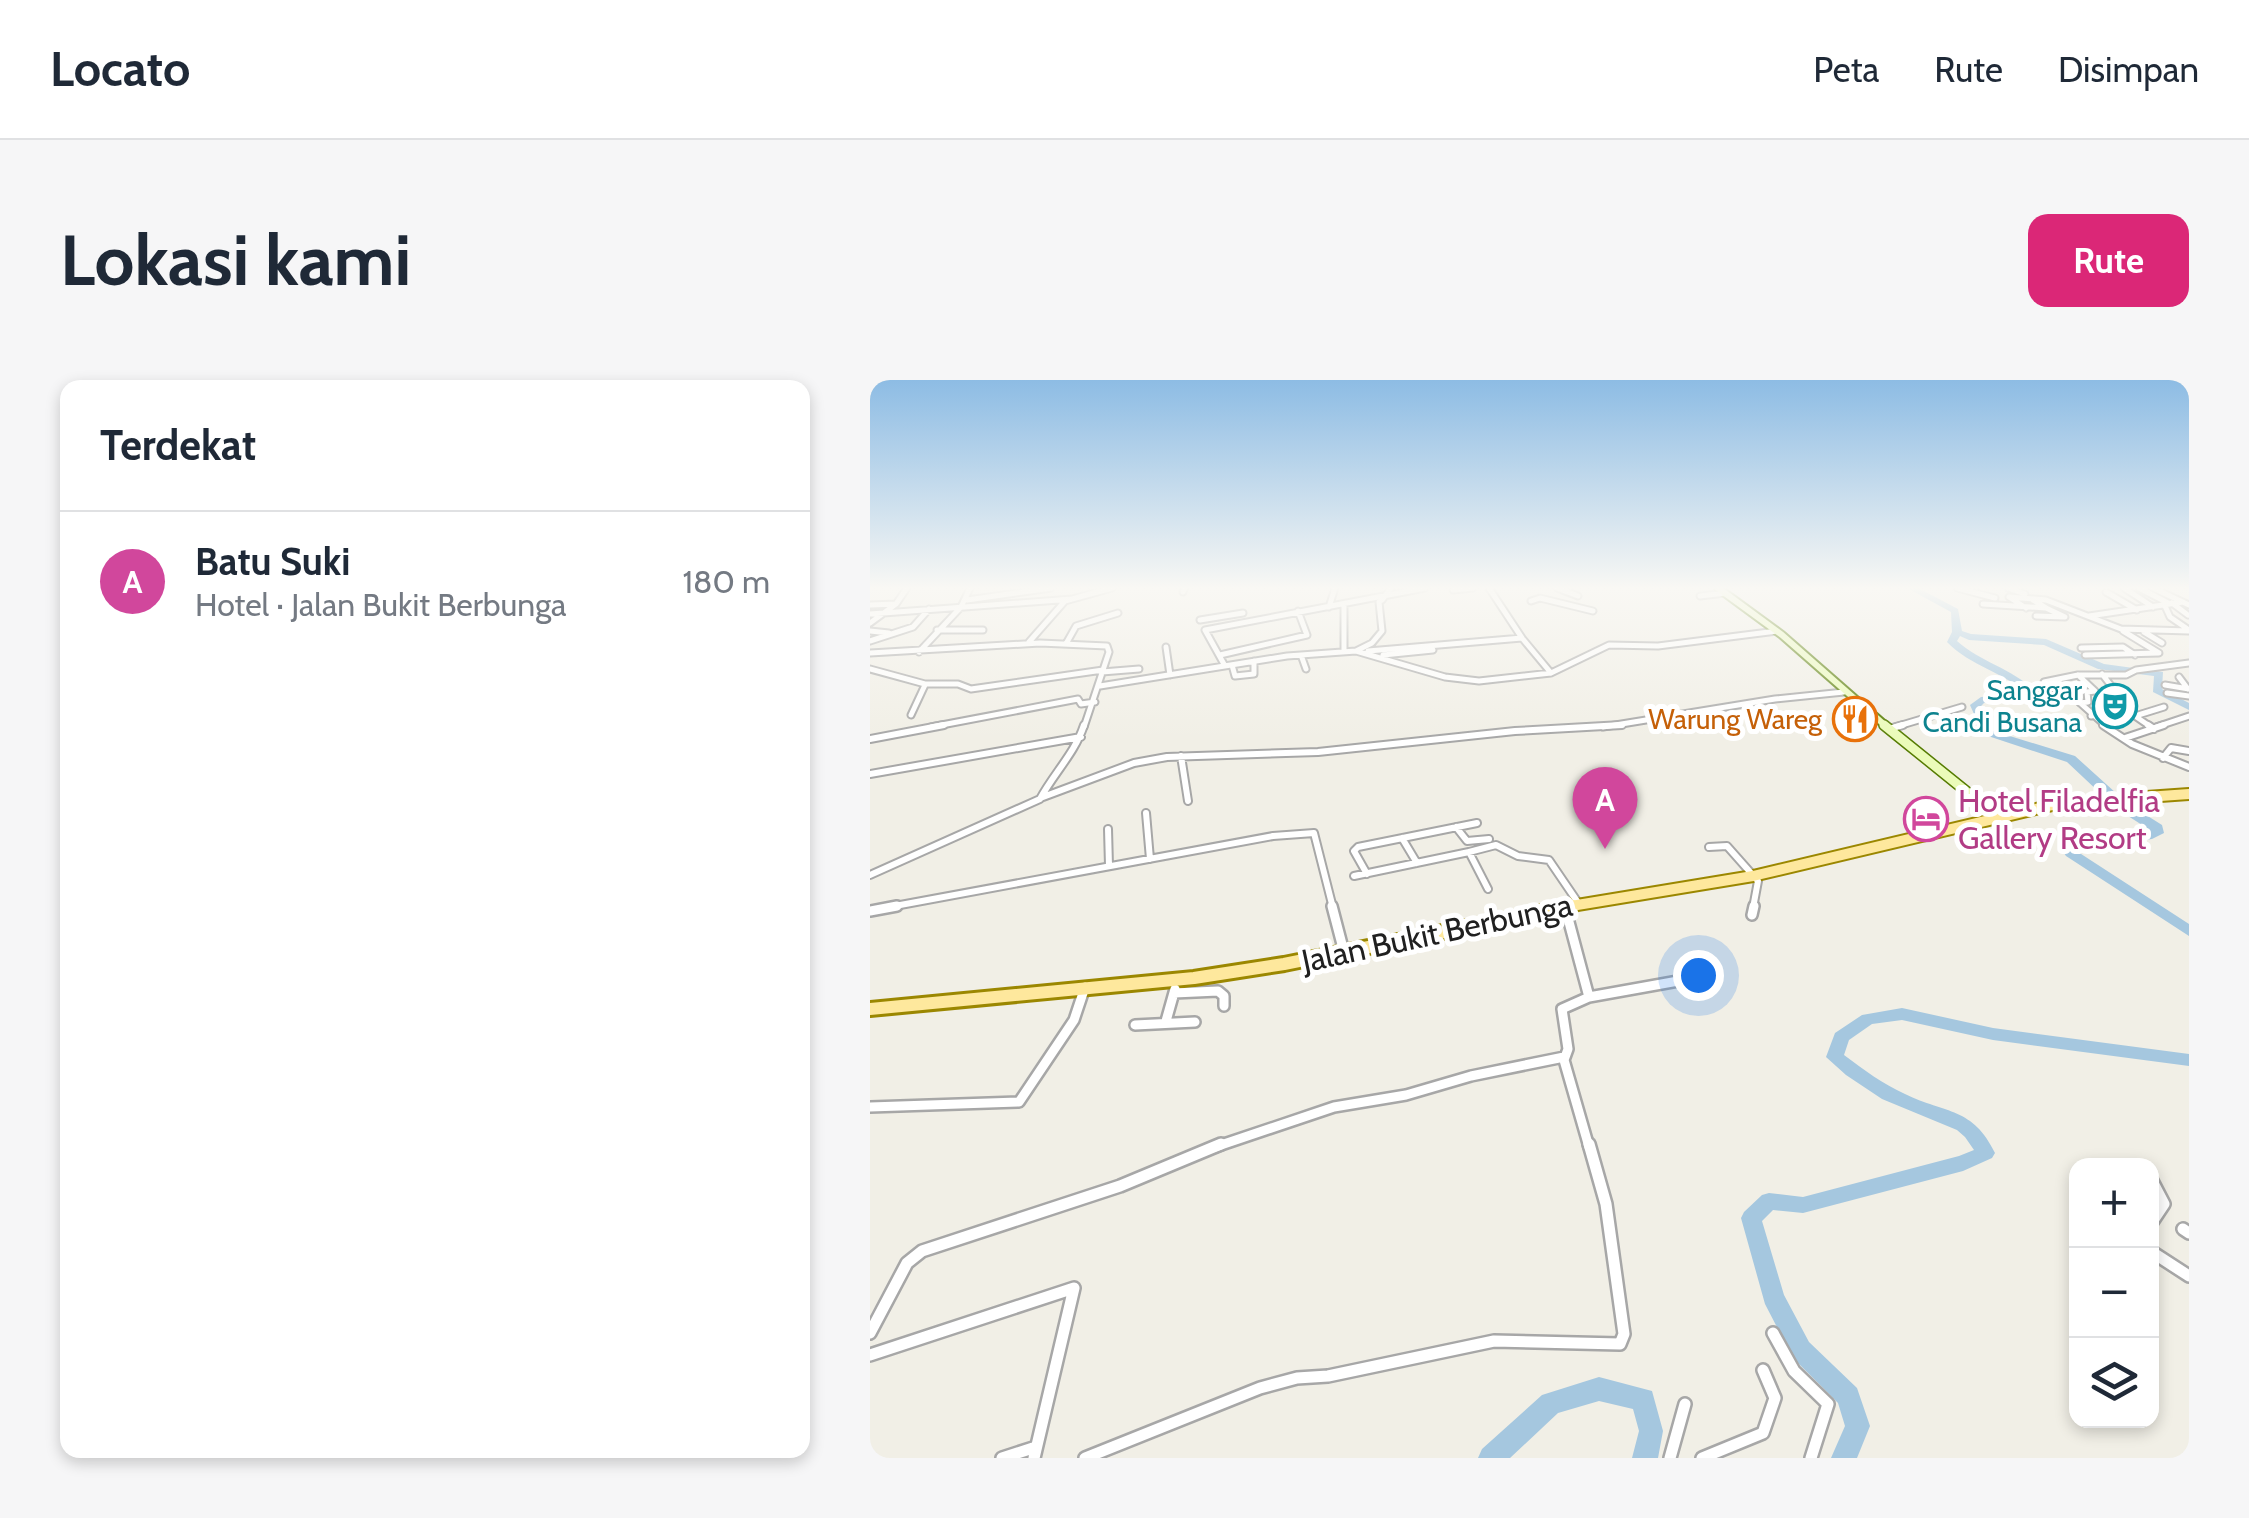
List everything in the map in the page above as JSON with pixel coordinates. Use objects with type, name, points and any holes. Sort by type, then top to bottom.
[{"type":"main road","points":[[1786,638],[1844,692],[1998,817]]},
{"type":"main road","name":"Jalan Bukit Berbunga","points":[[870,1009],[1178,980],[1344,952],[1579,904],[1753,876],[1998,817],[2096,798],[2189,794]]},
{"type":"street","points":[[919,652],[930,638]]},
{"type":"street","points":[[1029,642],[1032,638]]},
{"type":"street","points":[[1068,642],[1070,638]]},
{"type":"street","points":[[1210,638],[1236,676],[1254,674],[1254,661]]},
{"type":"street","points":[[1220,654],[1294,638]]},
{"type":"street","points":[[1344,638],[1344,652]]},
{"type":"street","points":[[1360,651],[1376,638]]},
{"type":"street","points":[[1100,686],[1297,655],[1518,638]]},
{"type":"street","points":[[1522,638],[1551,673]]},
{"type":"street","points":[[1360,651],[1462,680],[1551,673],[1613,644],[1658,646],[1737,638]]},
{"type":"street","points":[[2135,638],[2159,654],[2188,663]]},
{"type":"street","points":[[2154,638],[2162,643]]},
{"type":"street","points":[[1284,641],[1306,669]]},
{"type":"street","points":[[870,653],[1029,642],[1106,646],[1109,652],[1099,671],[1100,686],[1090,703],[1084,733],[1042,797]]},
{"type":"street","points":[[1166,646],[1170,675]]},
{"type":"street","points":[[2081,648],[2123,647],[2135,654]]},
{"type":"street","points":[[1378,656],[1433,650]]},
{"type":"street","points":[[2085,655],[2159,654]]},
{"type":"street","points":[[2188,663],[2044,682],[2080,703],[2091,716],[2124,738],[2189,767]]},
{"type":"street","points":[[1059,666],[1062,675]]},
{"type":"street","points":[[870,668],[924,685],[964,684],[973,689],[1062,675],[1140,669]]},
{"type":"street","points":[[2091,716],[2130,709],[2102,674]]},
{"type":"street","points":[[2078,675],[2096,691],[2087,692],[2088,702],[2080,703]]},
{"type":"street","points":[[2179,676],[2188,694]]},
{"type":"street","points":[[911,715],[924,685]]},
{"type":"street","points":[[2165,685],[2188,694]]},
{"type":"street","points":[[870,875],[913,853],[1030,806],[1042,797],[1134,763],[1181,756],[1318,752],[1515,731],[1609,727],[1775,699],[1844,692]]},
{"type":"street","points":[[2168,693],[2188,694]]},
{"type":"street","points":[[870,739],[1056,703],[1090,703]]},
{"type":"street","points":[[1889,729],[1962,707]]},
{"type":"street","points":[[2154,729],[2135,716],[2164,708]]},
{"type":"street","points":[[2124,738],[2189,716]]},
{"type":"street","points":[[870,774],[1084,733]]},
{"type":"street","points":[[2164,758],[2174,748],[2189,751]]},
{"type":"street","points":[[1181,756],[1188,801]]},
{"type":"street","points":[[1146,812],[1150,859]]},
{"type":"street","points":[[1367,874],[1355,849],[1477,823]]},
{"type":"street","points":[[1456,827],[1467,841],[1489,839]]},
{"type":"street","points":[[1108,829],[1109,866]]},
{"type":"street","points":[[870,911],[1314,833],[1344,952]]},
{"type":"street","points":[[1402,838],[1416,863]]},
{"type":"street","points":[[1354,876],[1496,845],[1518,856],[1548,860],[1579,904]]},
{"type":"street","points":[[1709,847],[1727,846],[1760,884],[1752,915]]},
{"type":"street","points":[[1469,852],[1488,889]]},
{"type":"street","points":[[1564,908],[1589,997]]},
{"type":"street","points":[[1085,1458],[1260,1388],[1297,1378],[1328,1376],[1494,1340],[1620,1344],[1624,1334],[1606,1204],[1564,1056],[1568,1049],[1562,1009],[1589,997],[1706,976]]},
{"type":"street","points":[[1166,1021],[1178,980]]},
{"type":"street","points":[[870,1107],[1020,1102],[1074,1020],[1085,987]]},
{"type":"street","points":[[1174,994],[1218,991],[1224,996],[1224,1006]]},
{"type":"street","points":[[1135,1025],[1195,1022]]},
{"type":"street","points":[[870,1333],[907,1263],[922,1251],[1120,1186],[1253,1131],[1291,1124],[1334,1107],[1406,1095],[1564,1056]]},
{"type":"street","points":[[2159,1257],[2189,1276]]},
{"type":"street","points":[[870,1355],[1074,1288],[1035,1452],[1002,1458]]},
{"type":"street","points":[[1773,1334],[1794,1371],[1828,1404],[1811,1458]]},
{"type":"street","points":[[1702,1458],[1763,1432],[1775,1398],[1763,1370]]},
{"type":"street","points":[[1670,1458],[1685,1404]]},
{"type":"waterway","points":[[1954,638],[1952,642],[1961,650],[2017,681],[2036,697],[1981,700],[1975,705],[1984,724],[1980,726],[1983,731],[2071,759],[2122,806],[2157,828],[2157,833],[2147,836],[2074,847],[2071,853],[2189,931]]},
{"type":"waterway","points":[[1989,638],[2046,642],[2102,667],[2159,674],[2157,690],[2189,707]]},
{"type":"waterway","points":[[1844,1458],[1858,1426],[1848,1396],[1801,1350],[1773,1297],[1751,1218],[1769,1201],[1803,1205],[1963,1163],[1985,1153],[1964,1125],[1889,1094],[1835,1057],[1841,1037],[1868,1019],[1902,1014],[1993,1034],[2189,1060]]},
{"type":"waterway","points":[[1491,1458],[1551,1403],[1599,1389],[1643,1399],[1651,1431],[1645,1458]]},
{"type":"place","name":"Sanggar Candi Busana","points":[[2115,706]]},
{"type":"place","name":"Warung Wareg","points":[[1855,719]]},
{"type":"place","name":"Hotel Filadelfia Gallery Resort","points":[[1926,819]]},
{"type":"place","name":"Batu Suki","points":[[1605,849]]}]
